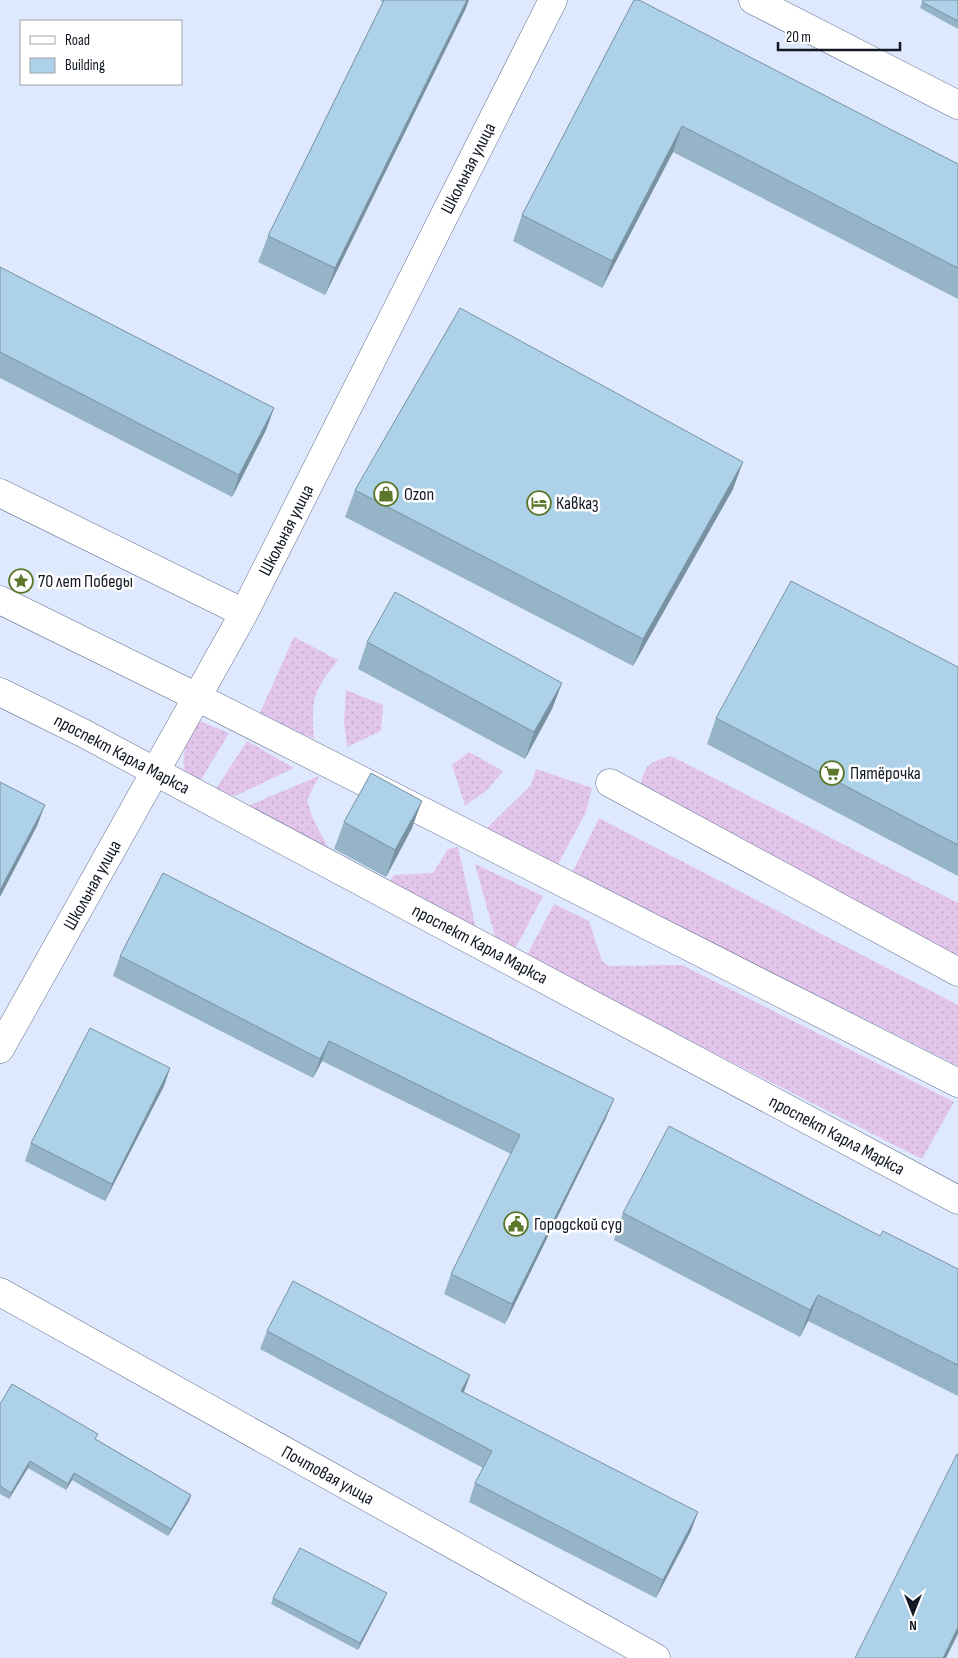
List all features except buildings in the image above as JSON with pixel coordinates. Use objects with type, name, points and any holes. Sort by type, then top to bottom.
[{"type":"street","name":"Школьная улица","points":[[0,1049],[244,613],[553,0]]},
{"type":"street","points":[[753,0],[958,105]]},
{"type":"street","points":[[0,492],[244,613]]},
{"type":"street","points":[[0,600],[197,697],[958,1083]]},
{"type":"street","name":"проспект Карла Маркса","points":[[0,692],[155,771],[958,1200]]},
{"type":"street","points":[[610,783],[958,972]]},
{"type":"street","name":"Почтовая улица","points":[[0,1292],[656,1658]]},
{"type":"shaded area","points":[[294,637],[338,660],[323,680],[316,696],[313,714],[314,739],[259,715]]},
{"type":"shaded area","points":[[346,690],[383,705],[381,731],[347,747],[344,722]]},
{"type":"shaded area","points":[[197,720],[229,733],[196,788],[186,775],[184,754],[190,732]]},
{"type":"shaded area","points":[[247,741],[294,768],[235,796],[214,792]]},
{"type":"shaded area","points":[[469,752],[503,771],[487,790],[465,806],[452,765]]},
{"type":"shaded area","points":[[671,756],[958,903],[958,958],[641,784],[647,767],[650,764]]},
{"type":"shaded area","points":[[536,769],[592,788],[586,812],[556,868],[485,830],[531,785]]},
{"type":"shaded area","points":[[319,776],[307,800],[313,819],[328,847],[325,855],[240,809]]},
{"type":"shaded area","points":[[599,818],[958,1005],[958,1066],[572,873]]},
{"type":"shaded area","points":[[458,847],[478,937],[385,888],[394,875],[433,873],[448,849]]},
{"type":"shaded area","points":[[475,864],[543,896],[512,955],[499,951]]},
{"type":"shaded area","points":[[554,904],[589,921],[602,961],[609,966],[682,965],[954,1102],[922,1159],[526,957]]},
{"type":"place","name":"Ozon","points":[[386,494]]},
{"type":"place","name":"Кавказ","points":[[539,503]]},
{"type":"place","name":"70 лет Победы","points":[[21,581]]},
{"type":"place","name":"Пятёрочка","points":[[832,773]]},
{"type":"place","name":"Городской суд","points":[[516,1224]]}]
